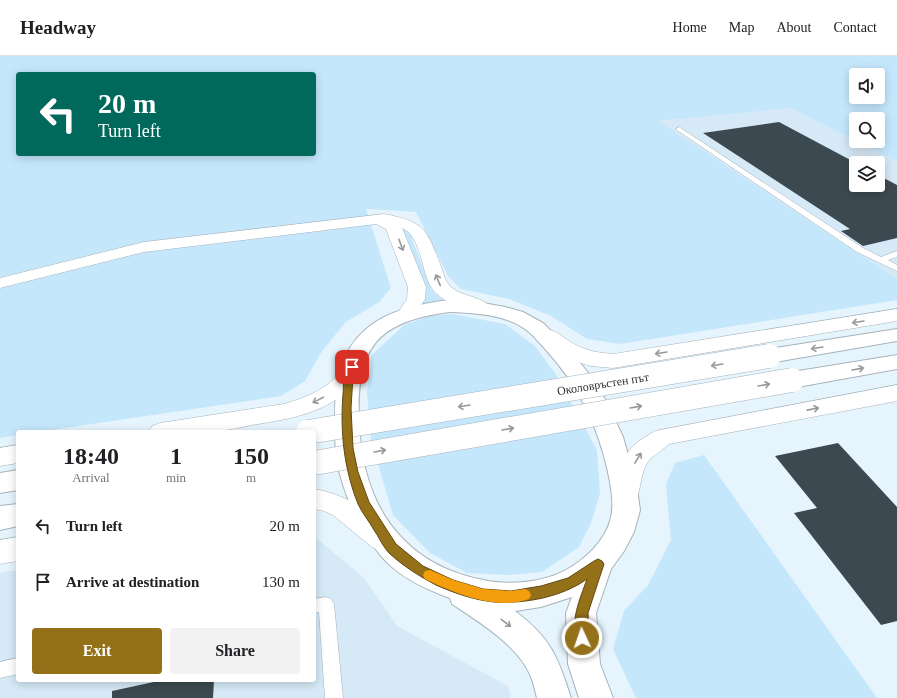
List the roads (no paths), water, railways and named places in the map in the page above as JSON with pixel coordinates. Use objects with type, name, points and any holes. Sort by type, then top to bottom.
[{"type":"main road","points":[[450,585],[483,595],[511,597],[541,592],[572,583],[598,564],[617,540],[626,512],[626,495],[619,463],[607,426],[572,366],[536,328],[509,314],[481,307],[449,306],[426,308],[406,314],[380,328],[363,343],[355,357],[349,376],[347,408],[348,448],[353,472],[364,504],[392,548],[419,570],[450,585],[507,623],[527,642],[546,670],[554,698]]},
{"type":"main road","name":"Околовръстен път","points":[[316,431],[897,335]]},
{"type":"main road","points":[[316,463],[897,362]]},
{"type":"main road","points":[[0,483],[16,480]]},
{"type":"main road","points":[[0,518],[16,515]]},
{"type":"main road","points":[[596,698],[584,664],[581,613],[598,564]]},
{"type":"street","points":[[0,283],[144,247],[376,219],[400,222],[412,227],[421,238],[441,288],[454,298],[481,307]]},
{"type":"street","points":[[376,219],[393,226],[416,287],[416,299],[406,314]]},
{"type":"street","name":"Околовръстен път","points":[[536,328],[567,349],[591,359],[613,361],[897,315]]},
{"type":"street","points":[[172,430],[284,412],[302,407],[333,392],[349,376]]},
{"type":"street","points":[[626,495],[633,466],[642,452],[663,437],[897,393]]},
{"type":"street","points":[[0,457],[16,454]]},
{"type":"street","points":[[316,499],[335,504],[392,548]]},
{"type":"street","points":[[0,552],[16,549]]},
{"type":"lane","points":[[679,129],[860,250],[897,268]]},
{"type":"lane","points":[[881,260],[897,254]]},
{"type":"lane","points":[[316,606],[326,604],[334,698]]},
{"type":"lane","points":[[0,670],[16,666]]}]
